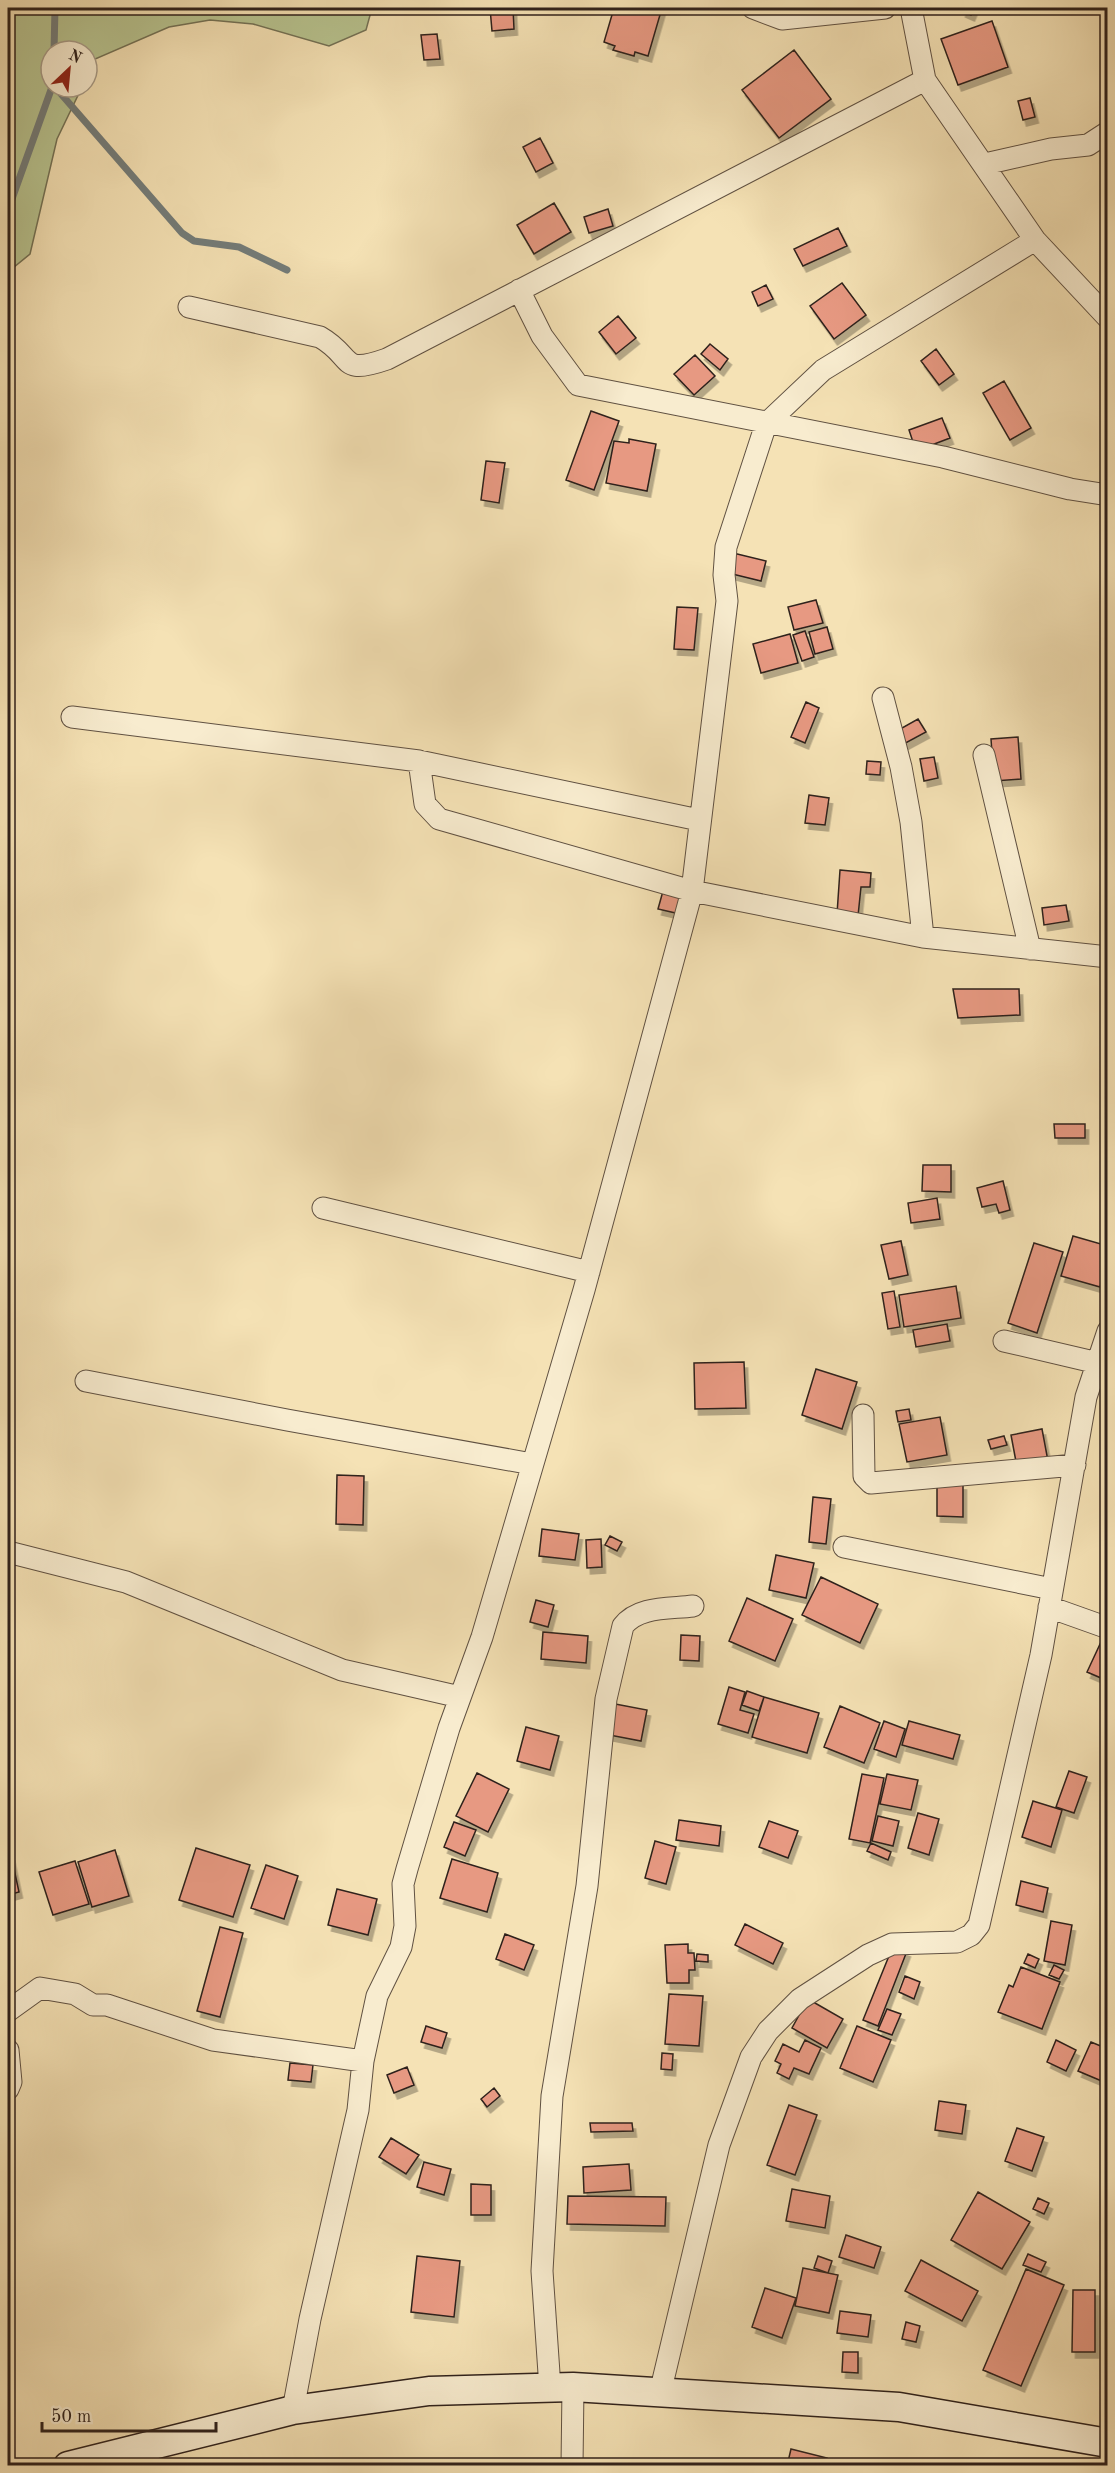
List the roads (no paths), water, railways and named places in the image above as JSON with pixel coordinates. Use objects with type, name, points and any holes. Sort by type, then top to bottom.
[{"type":"main road","points":[[68,2466],[293,2410],[429,2391],[561,2388],[898,2407],[1107,2443]]},
{"type":"street","points":[[753,8],[782,19],[885,8]]},
{"type":"street","points":[[911,8],[925,80],[985,164],[1035,240],[1107,318]]},
{"type":"street","points":[[189,308],[320,337],[328,341],[350,366],[359,367],[387,358],[925,80]]},
{"type":"street","points":[[985,164],[1051,149],[1088,146],[1107,132]]},
{"type":"street","points":[[293,2410],[310,2319],[358,2110],[363,2061],[377,1996],[401,1947],[405,1926],[403,1884],[460,1697],[482,1637],[589,1272],[692,891],[727,601],[724,575],[726,547],[766,424],[823,370],[1035,240]]},
{"type":"street","points":[[519,290],[542,336],[578,385],[766,424],[943,457],[1070,489],[1107,495]]},
{"type":"street","points":[[883,698],[901,767],[911,822],[923,937]]},
{"type":"street","points":[[72,717],[419,762],[699,820]]},
{"type":"street","points":[[984,755],[1030,949]]},
{"type":"street","points":[[419,762],[425,804],[439,819],[692,891],[923,937],[1107,957]]},
{"type":"street","points":[[323,1208],[589,1272]]},
{"type":"street","points":[[660,2393],[719,2145],[751,2057],[768,2031],[800,1999],[868,1955],[891,1944],[957,1942],[970,1935],[979,1925],[1041,1655],[1086,1397],[1107,1331]]},
{"type":"street","points":[[1004,1341],[1098,1363]]},
{"type":"street","points":[[86,1381],[532,1464]]},
{"type":"street","points":[[863,1415],[864,1476],[871,1483],[1075,1465]]},
{"type":"street","points":[[844,1548],[1051,1598],[1107,1628]]},
{"type":"street","points":[[8,1552],[126,1582],[342,1670],[460,1697]]},
{"type":"street","points":[[572,2466],[542,2271],[552,2096],[587,1886],[606,1699],[623,1626],[630,1617],[640,1612],[693,1606]]},
{"type":"street","points":[[8,2011],[17,1995],[40,1988],[75,1994],[93,2005],[107,2005],[213,2040],[363,2061]]},
{"type":"street","points":[[8,2050],[11,2082],[8,2089]]},
{"type":"waterway","points":[[54,39],[55,8]]},
{"type":"waterway","points":[[8,210],[48,99]]},
{"type":"waterway","points":[[65,99],[182,233],[194,241],[239,247],[287,270]]}]
